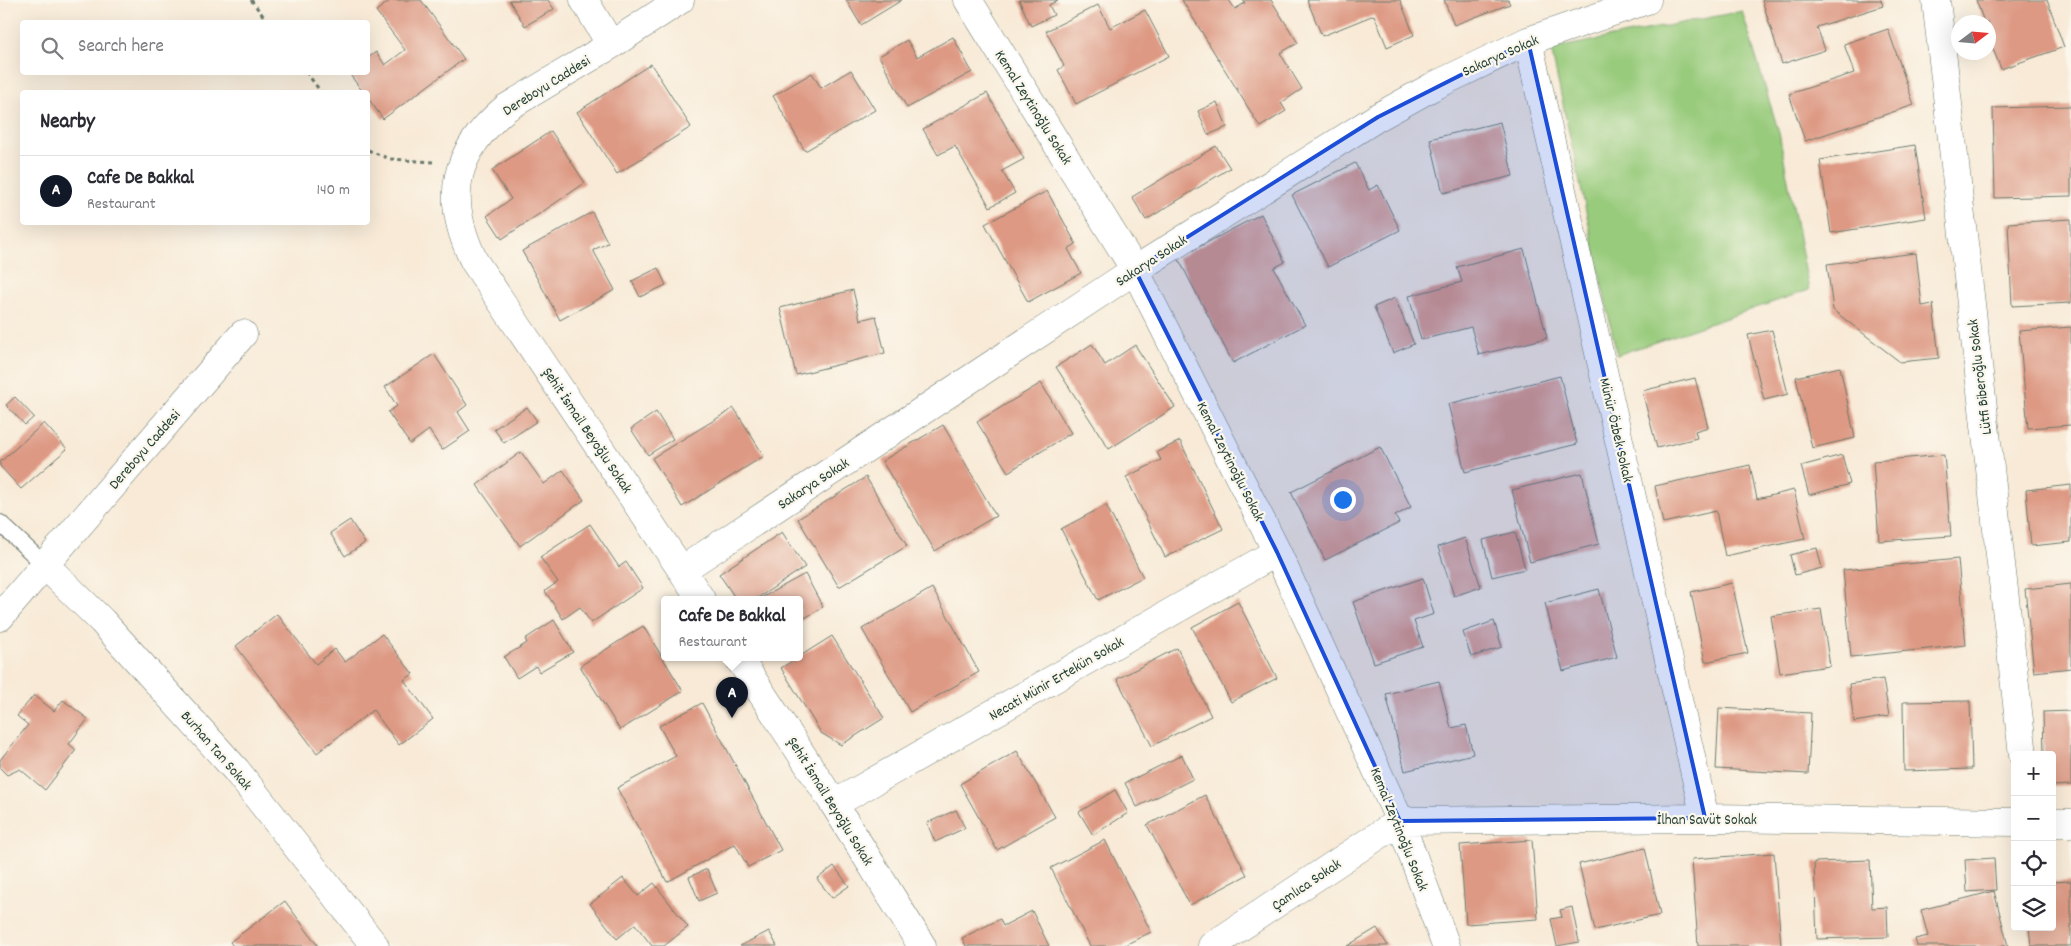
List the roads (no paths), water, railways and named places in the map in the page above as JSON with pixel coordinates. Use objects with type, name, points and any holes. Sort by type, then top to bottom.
[{"type":"street","points":[[584,0],[612,45]]},
{"type":"street","name":"Dereboyu Caddesi","points":[[474,262],[463,238],[458,213],[457,188],[462,164],[476,138],[490,121],[506,108],[612,45],[680,0]]},
{"type":"street","name":"Kemal Zeytinoğlu Sokak","points":[[968,0],[1135,270],[1277,552],[1400,821],[1446,946]]},
{"type":"street","name":"Sakarya Sokak","points":[[682,570],[1135,270],[1378,117],[1432,87],[1528,41],[1647,0]]},
{"type":"street","name":"Lütfi Biberoğlu Sokak","points":[[1936,0],[2023,751]]},
{"type":"street","name":"Münür Özbek Sokak","points":[[1528,41],[1705,818]]},
{"type":"street","name":"Şehit İsmail Beyoğlu Sokak","points":[[474,262],[699,596]]},
{"type":"street","name":"Dereboyu Caddesi","points":[[0,618],[243,334]]},
{"type":"street","name":"Necati Münir Ertekün Sokak","points":[[834,804],[1277,552]]},
{"type":"street","name":"Burhan Tan Sokak","points":[[45,565],[102,621],[236,770],[375,946]]},
{"type":"street","name":"Şehit İsmail Beyoğlu Sokak","points":[[741,661],[834,804],[922,946]]},
{"type":"street","name":"İlhan Savüt Sokak","points":[[1400,821],[1705,818],[2011,822]]},
{"type":"street","name":"Çamlıca Sokak","points":[[1212,946],[1400,821]]},
{"type":"street","points":[[2056,822],[2071,823]]},
{"type":"lane","points":[[0,523],[45,565]]},
{"type":"place","name":"Cafe De Bakkal","points":[[732,718]]}]
